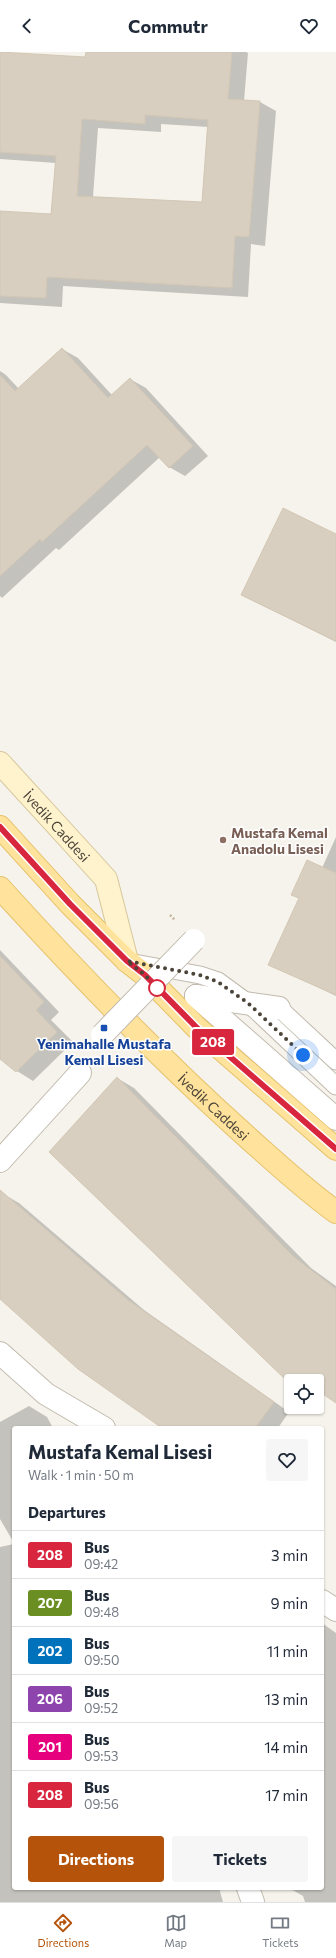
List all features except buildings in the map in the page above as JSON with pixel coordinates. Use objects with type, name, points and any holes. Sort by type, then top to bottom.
[{"type":"main road","points":[[0,827],[70,904],[127,961],[145,975],[197,1028],[336,1149]]},
{"type":"main road","name":"İvedik Caddesi","points":[[0,888],[129,1025],[214,1108],[311,1194],[336,1212]]},
{"type":"street","name":"İvedik Caddesi","points":[[0,763],[106,879],[127,961]]},
{"type":"street","points":[[102,1035],[194,940]]},
{"type":"street","points":[[278,1008],[196,996],[336,1119]]},
{"type":"street","points":[[0,1161],[80,1073]]},
{"type":"street","points":[[0,1353],[46,1394],[101,1426]]},
{"type":"street","points":[[324,1602],[336,1610]]},
{"type":"street","points":[[249,1890],[253,1902]]},
{"type":"lane","points":[[127,961],[200,975],[218,982],[248,1003],[336,1086]]},
{"type":"lane","points":[[278,1008],[336,1061]]},
{"type":"bus line","name":"208","points":[[0,827],[70,904],[127,961],[145,975],[197,1028],[336,1149]]},
{"type":"place","name":"Mustafa Kemal Anadolu Lisesi","points":[[223,840]]},
{"type":"place","name":"Yenimahalle Mustafa Kemal Lisesi","points":[[104,1028]]},
{"type":"route","points":[[157,988],[145,975],[127,961],[200,975],[218,982],[248,1003],[303,1055]]}]
